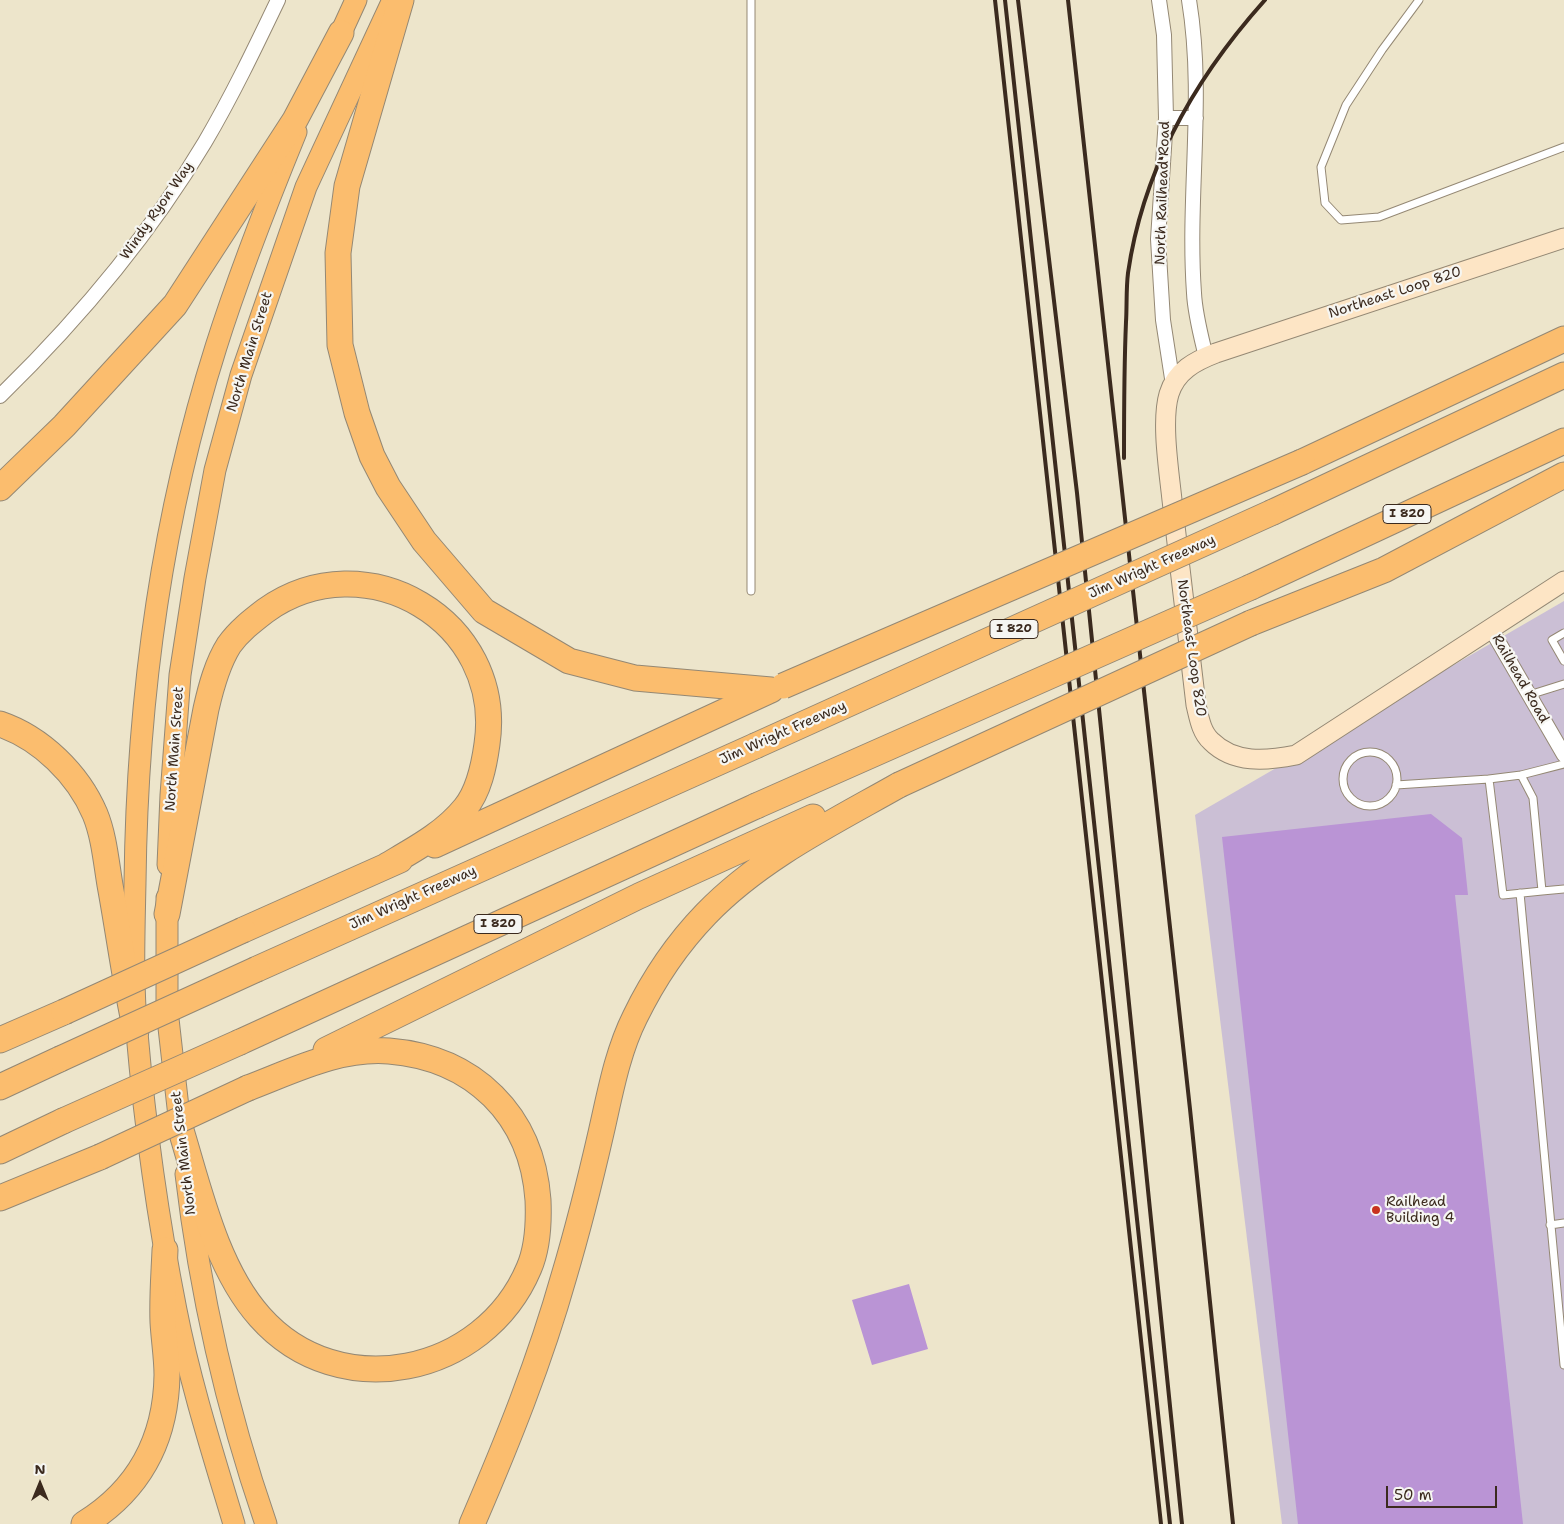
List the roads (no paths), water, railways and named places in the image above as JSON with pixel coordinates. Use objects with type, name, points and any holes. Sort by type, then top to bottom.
[{"type":"highway","points":[[401,0],[347,186],[338,253],[340,345],[356,413],[372,456],[388,487],[424,541],[484,611],[569,661],[635,678],[777,688]]},
{"type":"highway","points":[[0,488],[64,426],[175,305],[294,120],[341,33]]},
{"type":"highway","points":[[0,1040],[476,827],[777,688],[1302,462],[1564,339]]},
{"type":"highway","name":"Jim Wright Freeway","points":[[0,1087],[257,969],[1273,512],[1564,375]]},
{"type":"highway","name":"I 820","points":[[0,1151],[756,806],[1251,586],[1564,441]]},
{"type":"highway","points":[[472,1524],[503,1452],[552,1318],[582,1216],[616,1066],[634,1019],[672,955],[706,914],[742,881],[785,850],[899,785],[1251,623],[1384,570],[1564,475]]},
{"type":"highway","points":[[167,914],[206,709],[212,684],[229,646],[241,630],[277,602],[304,591],[333,584],[374,586],[399,593],[423,605],[443,620],[462,641],[477,669],[486,699],[489,733],[485,759],[477,786],[465,807],[444,829],[386,866]]},
{"type":"highway","points":[[0,724],[46,750],[82,791],[95,814],[102,838],[124,978],[136,1031]]},
{"type":"highway","points":[[0,1199],[25,1186],[100,1157],[248,1088],[639,896],[850,801],[899,785]]},
{"type":"highway","points":[[0,1028],[64,1012]]},
{"type":"highway","points":[[180,1128],[212,1232],[244,1296],[260,1318],[281,1337],[319,1358],[352,1368],[376,1370],[418,1366],[449,1353],[475,1338],[502,1310],[518,1289],[530,1267],[539,1223],[537,1185],[532,1162],[516,1126],[502,1106],[471,1076],[420,1055],[387,1051],[330,1057],[248,1088]]},
{"type":"highway","points":[[84,1524],[118,1499],[136,1478],[153,1449],[164,1416],[167,1375],[163,1321],[165,1250]]},
{"type":"main road","points":[[234,1524],[210,1446],[176,1314],[153,1169],[136,1031],[134,928],[138,762],[156,606],[172,521],[215,348],[262,214],[300,122],[356,0]]},
{"type":"main road","name":"North Main Street","points":[[266,1524],[249,1475],[226,1390],[206,1300],[190,1210],[168,1010],[167,914],[171,795],[180,675],[195,578],[215,470],[241,375],[306,187],[393,0]]},
{"type":"street","name":"Windy Ryon Way","points":[[0,396],[38,359],[91,300],[146,229],[205,142],[278,0]]},
{"type":"street","name":"North Railhead Road","points":[[1159,0],[1164,35],[1166,118],[1158,239],[1163,320],[1173,385]]},
{"type":"street","points":[[1189,0],[1197,89],[1192,216],[1194,295],[1206,357]]},
{"type":"street","points":[[1166,118],[1196,118]]},
{"type":"street","name":"Northeast Loop 820","points":[[1564,238],[1192,363],[1178,376],[1173,385],[1166,409],[1169,471],[1196,705],[1202,726],[1210,741],[1232,756],[1252,760],[1272,760],[1296,755],[1564,581]]},
{"type":"street","name":"Railhead Road","points":[[1491,628],[1564,755]]},
{"type":"lane","points":[[751,0],[751,592]]},
{"type":"lane","points":[[1419,0],[1382,50],[1346,105],[1320,167],[1325,203],[1341,220],[1378,217],[1564,147]]},
{"type":"lane","points":[[1564,633],[1552,640],[1564,661]]},
{"type":"lane","points":[[1529,694],[1564,684]]},
{"type":"lane","points":[[1364,753],[1382,755],[1394,768],[1396,786],[1387,800],[1379,804],[1362,805],[1348,795],[1344,788],[1344,770],[1348,762],[1364,753]]},
{"type":"lane","points":[[1396,786],[1521,775],[1564,764]]},
{"type":"lane","points":[[1521,775],[1533,798],[1542,891]]},
{"type":"lane","points":[[1489,779],[1503,895],[1564,889]]},
{"type":"lane","points":[[1520,893],[1564,1365]]},
{"type":"lane","points":[[1550,1225],[1564,1223]]},
{"type":"railway","points":[[995,0],[1161,1524]]},
{"type":"railway","points":[[1005,0],[1170,1524]]},
{"type":"railway","points":[[1018,0],[1077,493],[1182,1524]]},
{"type":"railway","points":[[1068,0],[1190,1109],[1233,1524]]},
{"type":"railway","points":[[1124,458],[1127,279],[1135,235],[1146,197],[1176,126],[1195,93],[1240,30],[1265,0]]},
{"type":"place","name":"Railhead Building 4","points":[[1376,1210]]}]
